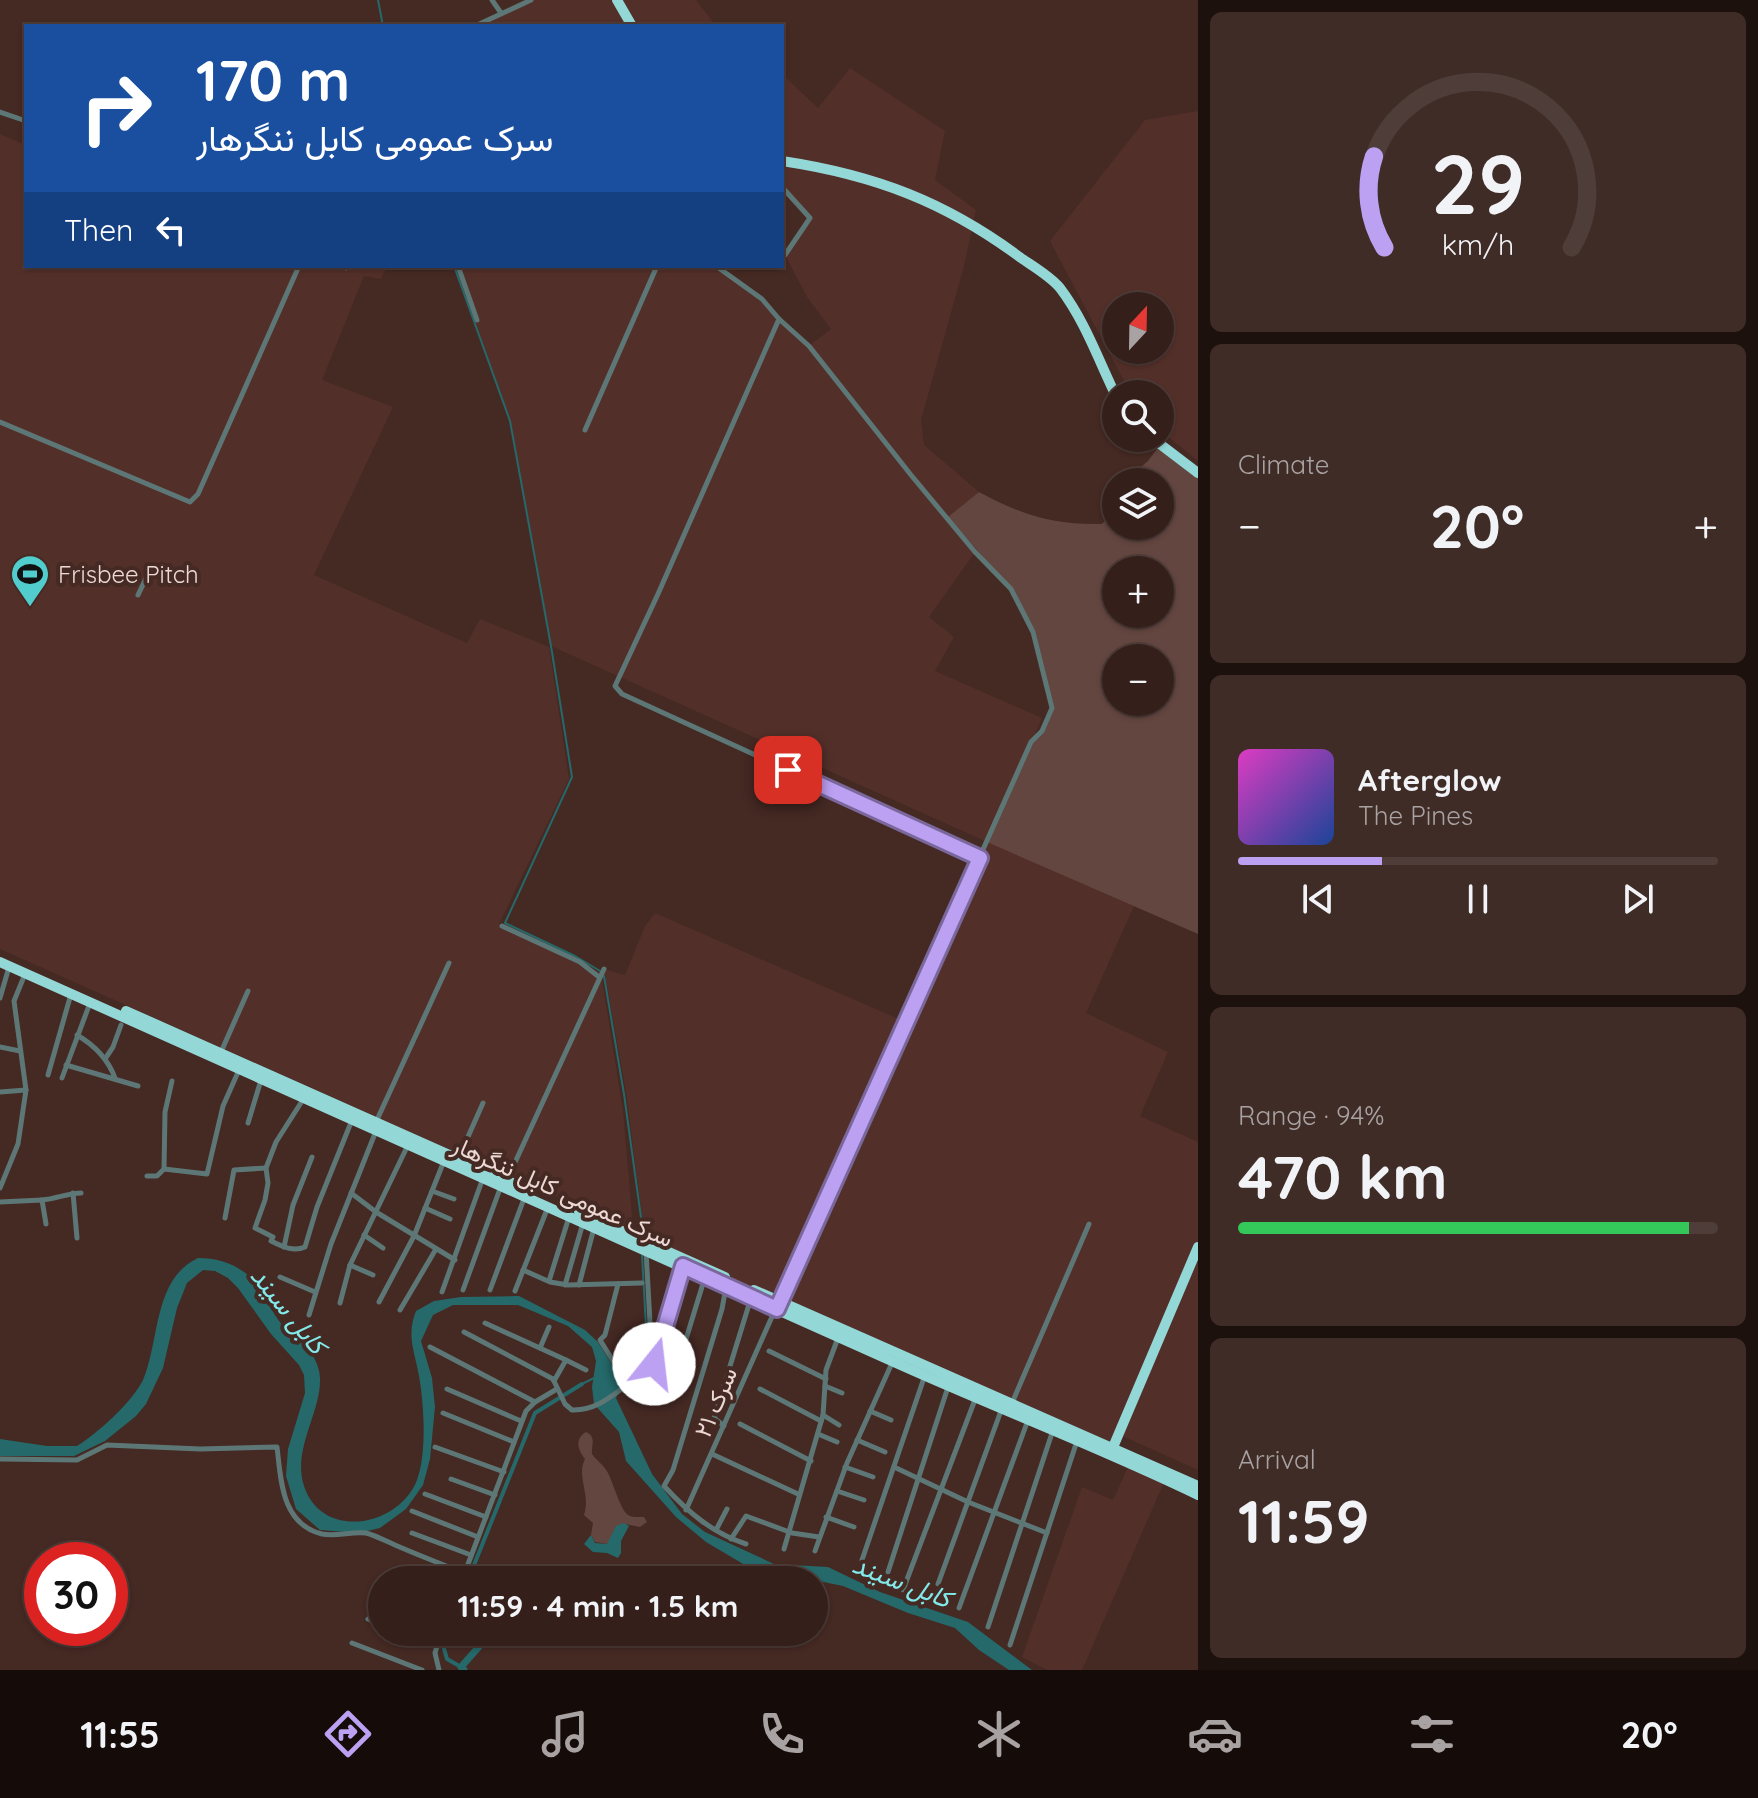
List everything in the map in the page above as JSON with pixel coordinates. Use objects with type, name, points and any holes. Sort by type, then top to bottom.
[{"type":"highway","points":[[617,0],[631,24]]},
{"type":"highway","points":[[784,161],[872,179],[936,203],[1001,243],[1058,286],[1085,326],[1109,380]]},
{"type":"highway","points":[[1170,452],[1198,473]]},
{"type":"highway","name":"سرک عمومی کابل ننگرهار","points":[[0,954],[376,1126],[459,1158],[569,1216],[778,1306],[893,1361],[1007,1407],[1078,1440],[1111,1450]]},
{"type":"highway","name":"سرک عمومی کابل ننگرهار","points":[[5,964],[219,1056],[261,1080],[376,1126],[408,1144],[1111,1450],[1198,1495]]},
{"type":"highway","points":[[1198,1247],[1111,1450],[1198,1486]]},
{"type":"street","points":[[492,0],[501,13]]},
{"type":"street","points":[[479,24],[531,0]]},
{"type":"street","points":[[0,112],[24,120]]},
{"type":"street","points":[[784,189],[810,218],[784,255]]},
{"type":"street","points":[[0,422],[190,502],[198,494],[222,444],[298,268]]},
{"type":"street","points":[[459,268],[477,320]]},
{"type":"street","points":[[585,430],[656,268]]},
{"type":"street","name":"سرک ۲۱","points":[[686,1510],[1031,742],[1042,731],[1052,708],[1033,632],[1011,589],[975,552],[809,346],[762,299],[719,268]]},
{"type":"street","points":[[779,319],[615,686],[622,694],[980,858]]},
{"type":"street","points":[[138,595],[148,574]]},
{"type":"street","points":[[502,926],[580,962],[599,977]]},
{"type":"street","points":[[309,1315],[376,1126],[449,963]]},
{"type":"street","points":[[0,998],[5,964]]},
{"type":"street","points":[[463,1290],[504,1184],[604,969]]},
{"type":"street","points":[[0,1188],[18,1144],[26,1090],[14,1001],[25,973]]},
{"type":"street","points":[[219,1056],[248,991]]},
{"type":"street","points":[[48,1075],[72,994]]},
{"type":"street","points":[[62,1078],[91,1002]]},
{"type":"street","points":[[105,1060],[121,1025]]},
{"type":"street","points":[[77,1035],[92,1044],[115,1078]]},
{"type":"street","points":[[0,1047],[20,1051]]},
{"type":"street","points":[[66,1065],[138,1086]]},
{"type":"street","points":[[164,1169],[207,1174],[223,1106],[239,1070]]},
{"type":"street","points":[[248,1123],[261,1080]]},
{"type":"street","points":[[147,1176],[157,1176],[164,1169],[165,1112],[172,1081]]},
{"type":"street","points":[[0,1092],[26,1090]]},
{"type":"street","points":[[304,1098],[276,1142],[266,1168],[267,1191],[255,1228],[284,1247],[293,1250],[305,1247],[317,1207],[353,1119]]},
{"type":"street","points":[[459,1158],[483,1103]]},
{"type":"street","points":[[340,1303],[350,1265],[408,1144]]},
{"type":"street","points":[[284,1247],[293,1205],[312,1157]]},
{"type":"street","points":[[379,1302],[414,1236],[445,1160]]},
{"type":"street","points":[[225,1218],[234,1170],[266,1168]]},
{"type":"street","points":[[442,1292],[483,1177]]},
{"type":"street","points":[[432,1191],[454,1199]]},
{"type":"street","points":[[73,1193],[77,1238]]},
{"type":"street","points":[[0,1202],[62,1198],[81,1193]]},
{"type":"street","points":[[351,1193],[376,1212],[455,1260]]},
{"type":"street","points":[[490,1290],[525,1195]]},
{"type":"street","points":[[42,1200],[46,1224]]},
{"type":"street","points":[[515,1291],[548,1206]]},
{"type":"street","points":[[425,1208],[450,1219]]},
{"type":"street","points":[[549,1281],[569,1216]]},
{"type":"street","points":[[565,1285],[589,1224]]},
{"type":"street","points":[[579,1285],[589,1224]]},
{"type":"street","points":[[938,1584],[1007,1407],[1089,1224]]},
{"type":"street","points":[[364,1235],[383,1248]]},
{"type":"street","points":[[400,1310],[436,1249]]},
{"type":"street","points":[[646,1250],[650,1323]]},
{"type":"street","points":[[350,1265],[373,1275]]},
{"type":"street","points":[[464,1332],[554,1381],[572,1410],[593,1407],[618,1394],[634,1378],[652,1369],[683,1266]]},
{"type":"street","points":[[523,1270],[565,1285],[642,1283]]},
{"type":"street","points":[[280,1277],[315,1292]]},
{"type":"street","points":[[672,1385],[705,1277]]},
{"type":"street","points":[[615,1364],[600,1340],[609,1324],[618,1284]]},
{"type":"street","points":[[726,1285],[722,1309],[677,1458],[664,1486],[686,1510],[731,1539],[746,1544]]},
{"type":"street","points":[[724,1426],[714,1418],[752,1296]]},
{"type":"street","points":[[485,1323],[586,1370]]},
{"type":"street","points":[[540,1348],[549,1327]]},
{"type":"street","points":[[784,1549],[818,1434],[828,1364],[838,1336]]},
{"type":"street","points":[[430,1347],[535,1402]]},
{"type":"street","points":[[769,1351],[842,1393]]},
{"type":"street","points":[[554,1381],[566,1360]]},
{"type":"street","points":[[815,1551],[845,1467],[893,1361]]},
{"type":"street","points":[[862,1560],[925,1374]]},
{"type":"street","points":[[888,1572],[949,1384]]},
{"type":"street","points":[[447,1389],[521,1421]]},
{"type":"street","points":[[760,1389],[839,1425]]},
{"type":"street","points":[[467,1566],[521,1421],[535,1402],[559,1393]]},
{"type":"street","points":[[903,1590],[976,1396]]},
{"type":"street","points":[[870,1411],[891,1420]]},
{"type":"street","points":[[443,1413],[514,1442]]},
{"type":"street","points":[[959,1608],[1028,1419]]},
{"type":"street","points":[[740,1424],[811,1461]]},
{"type":"street","points":[[988,1627],[1053,1429]]},
{"type":"street","points":[[818,1434],[837,1442]]},
{"type":"street","points":[[857,1440],[885,1452]]},
{"type":"street","points":[[1010,1645],[1078,1440]]},
{"type":"street","points":[[0,1459],[77,1460],[107,1445],[200,1449],[277,1447],[277,1470],[284,1497],[295,1517],[308,1528],[332,1535],[367,1533],[447,1566]]},
{"type":"street","points":[[435,1447],[504,1472]]},
{"type":"street","points":[[712,1454],[798,1494]]},
{"type":"street","points":[[845,1467],[873,1477]]},
{"type":"street","points":[[894,1467],[993,1513],[1047,1533]]},
{"type":"street","points":[[451,1479],[495,1495]]},
{"type":"street","points":[[837,1491],[864,1500]]},
{"type":"street","points":[[425,1494],[486,1517]]},
{"type":"street","points":[[716,1530],[727,1509]]},
{"type":"street","points":[[412,1511],[478,1538]]},
{"type":"street","points":[[731,1539],[746,1516],[789,1531],[819,1537]]},
{"type":"street","points":[[826,1517],[854,1527]]},
{"type":"street","points":[[412,1533],[471,1555]]},
{"type":"street","points":[[352,1643],[422,1670]]},
{"type":"street","points":[[436,1646],[439,1670]]},
{"type":"shaded area","points":[[531,0],[696,0],[714,24],[479,24]]},
{"type":"shaded area","points":[[850,68],[945,131],[935,180],[976,210],[964,266],[921,420],[924,445],[979,492],[949,517],[975,552],[929,617],[954,637],[935,671],[1042,718],[988,842],[1134,906],[1086,1013],[1168,1052],[1140,1116],[1198,1142],[1198,1470],[1118,1434],[1113,1447],[645,1241],[626,1092],[604,969],[625,975],[645,926],[655,913],[908,1023],[987,842],[551,646],[510,421],[455,268],[719,268],[762,299],[810,345],[831,329],[807,297],[785,255],[810,218],[784,189],[784,76],[818,108]]},
{"type":"shaded area","points":[[1198,111],[1198,461],[1174,441],[1174,380],[1124,380],[1115,364],[1174,364],[1174,292],[1102,292],[1102,339],[1050,241],[1145,120]]},
{"type":"shaded area","points":[[0,134],[24,144],[24,268],[386,268],[381,279],[364,276],[322,380],[393,407],[314,575],[467,643],[480,619],[549,647],[569,779],[499,924],[601,973],[623,1111],[633,1227],[630,1230],[0,949]]},
{"type":"shaded area","points":[[1155,452],[1170,452],[1198,473],[1198,934],[987,842],[1031,742],[1042,731],[1052,708],[1033,632],[1011,589],[948,517],[979,492],[1038,517],[1068,523],[1102,524],[1102,540],[1174,540],[1174,468],[1140,468]]},
{"type":"shaded area","points":[[586,1432],[592,1439],[592,1454],[608,1473],[624,1510],[628,1515],[644,1517],[647,1522],[640,1527],[621,1525],[607,1544],[595,1542],[591,1535],[593,1523],[584,1515],[586,1500],[582,1472],[585,1459],[578,1445]]},
{"type":"shaded area","points":[[1129,1465],[1165,1480],[1082,1670],[1047,1670],[1022,1657],[1082,1487],[1113,1500]]},
{"type":"water","points":[[198,1258],[212,1259],[225,1262],[249,1276],[283,1326],[307,1348],[314,1359],[320,1379],[319,1392],[304,1445],[301,1472],[313,1503],[327,1515],[343,1521],[378,1517],[408,1496],[417,1480],[424,1428],[421,1387],[412,1344],[416,1311],[434,1301],[461,1297],[519,1296],[585,1330],[598,1342],[623,1382],[616,1398],[652,1474],[682,1514],[705,1532],[774,1564],[810,1566],[746,1566],[706,1542],[676,1517],[626,1461],[619,1432],[594,1404],[592,1387],[596,1361],[592,1347],[568,1326],[518,1305],[453,1305],[433,1315],[421,1341],[432,1378],[435,1407],[430,1459],[423,1485],[406,1509],[380,1528],[359,1533],[320,1530],[296,1509],[286,1476],[288,1449],[305,1393],[304,1375],[238,1288],[215,1271],[203,1270],[187,1283],[177,1308],[163,1368],[146,1404],[136,1416],[105,1441],[74,1456],[0,1456],[0,1439],[47,1446],[77,1446],[114,1416],[143,1380],[165,1295],[183,1268]]},
{"type":"water","points":[[624,1523],[629,1526],[621,1541],[618,1558],[593,1552],[584,1544],[591,1535],[595,1543],[607,1544],[616,1526]]},
{"type":"water","points":[[828,1567],[880,1592],[968,1622],[1032,1670],[1009,1670],[979,1650],[955,1628],[908,1613],[828,1583]]},
{"type":"waterway","points":[[378,0],[383,24]]},
{"type":"waterway","points":[[455,268],[510,421],[572,777],[505,923],[600,971]]},
{"type":"waterway","points":[[604,976],[643,1232]]},
{"type":"waterway","points":[[612,1369],[639,1354],[647,1345],[642,1255]]},
{"type":"waterway","points":[[582,1384],[596,1377]]},
{"type":"waterway","points":[[474,1566],[535,1413],[582,1384]]},
{"type":"waterway","points":[[443,1646],[447,1659],[461,1667]]},
{"type":"waterway","points":[[464,1670],[461,1667],[480,1646]]},
{"type":"place","name":"Frisbee Pitch","points":[[30,608]]},
{"type":"route","points":[[654,1364],[683,1266],[777,1309],[980,858],[788,770]]},
{"type":"water label","name":"کابل سيند","points":[[289,1310]]},
{"type":"water label","name":"کابل سيند","points":[[902,1581]]}]
